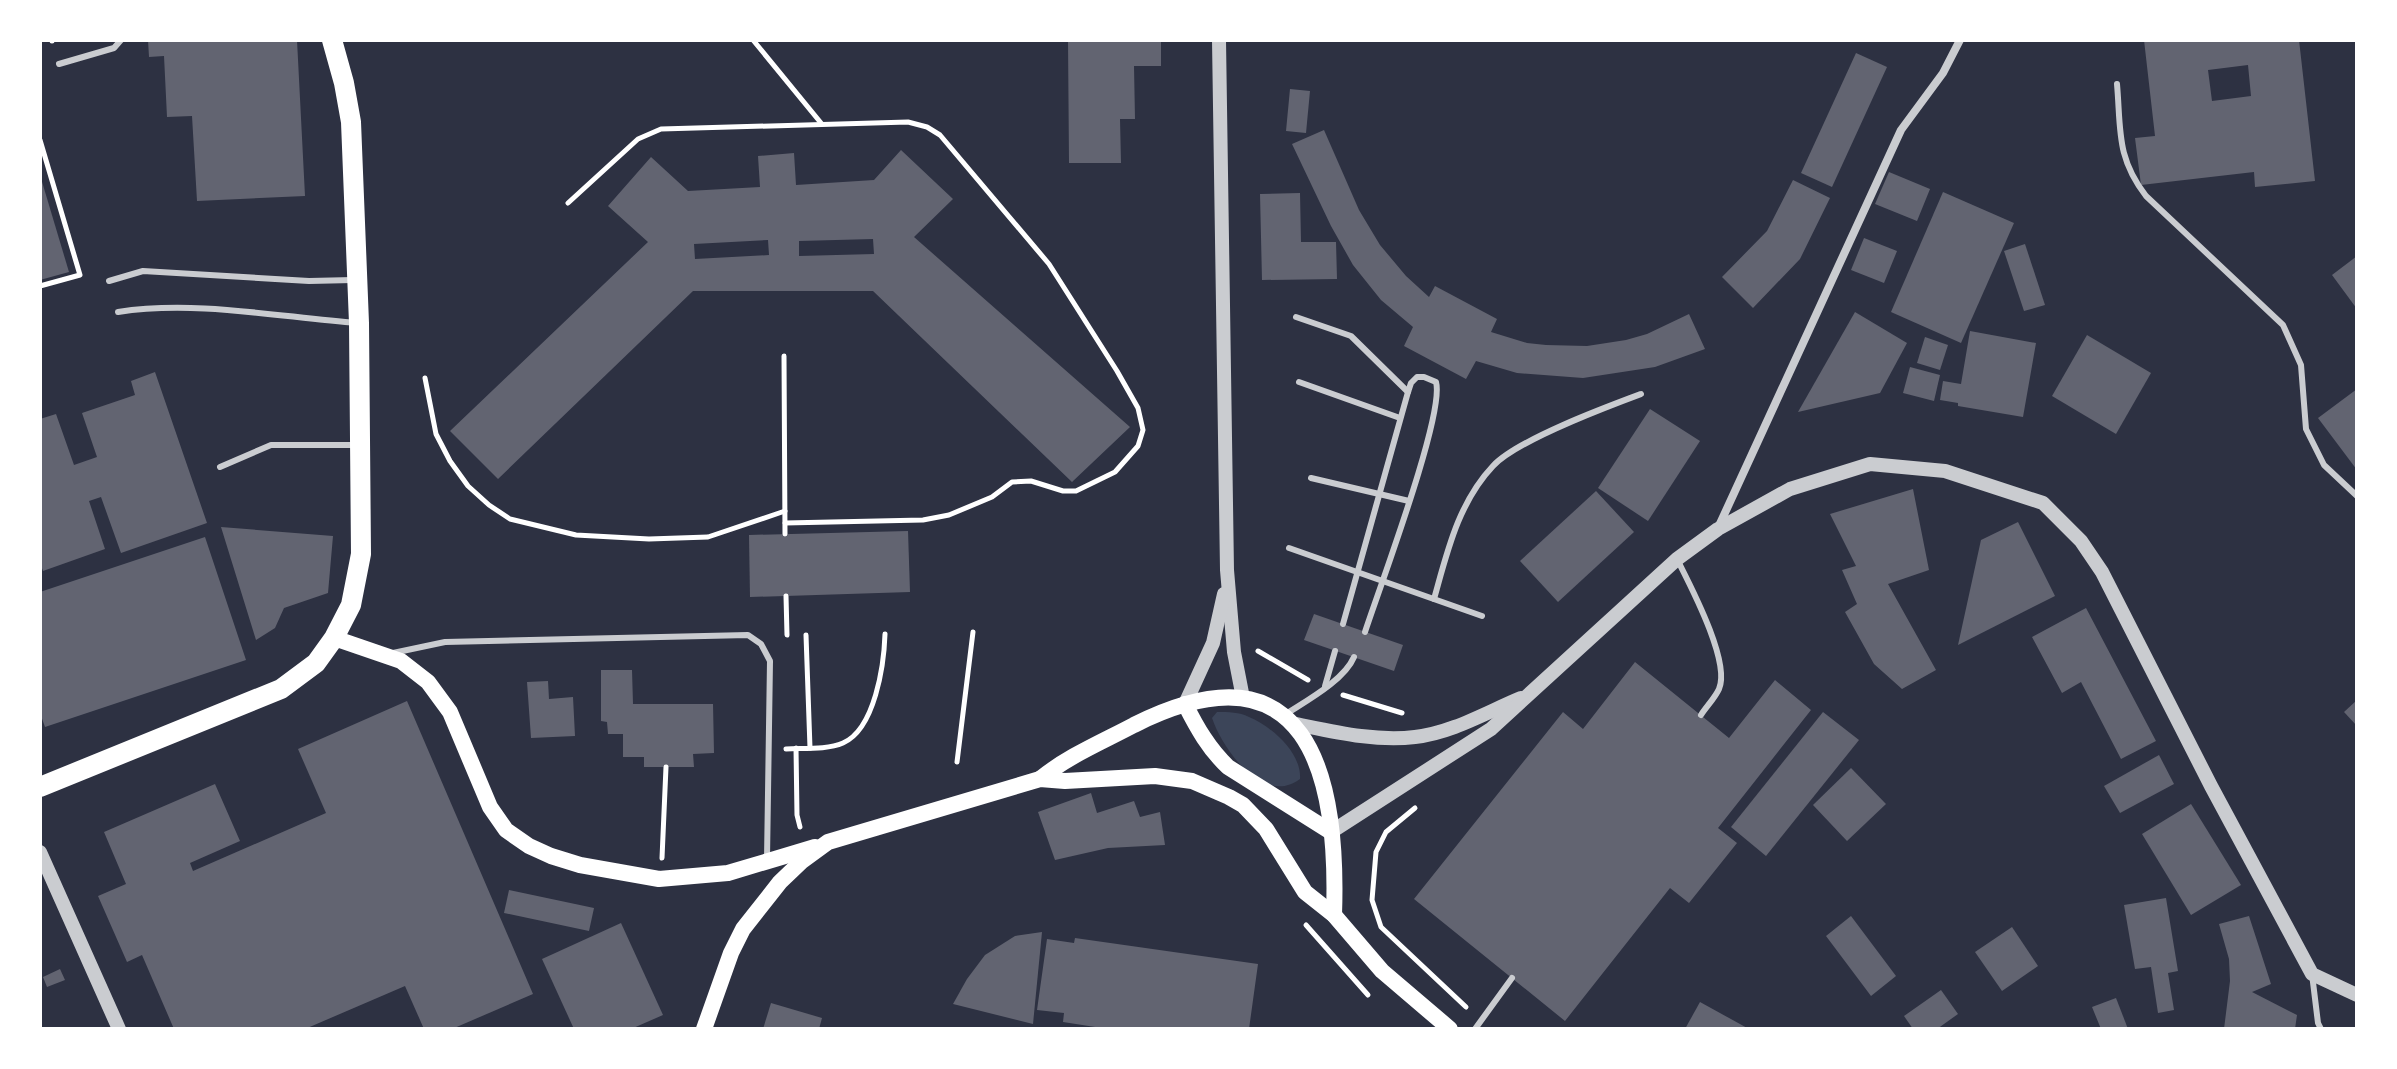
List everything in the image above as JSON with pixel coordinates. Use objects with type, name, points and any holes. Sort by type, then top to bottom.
[{"type":"main road","points":[[40,787],[281,689],[316,663],[334,638],[351,605],[361,554],[359,323],[351,122],[332,40]]},
{"type":"main road","points":[[334,638],[401,661],[428,682],[450,712],[490,807],[506,830],[529,846],[565,861],[659,879],[728,873],[1040,779],[1065,781],[1155,776],[1192,781],[1229,797],[1257,818],[1305,892],[1334,915],[1382,971],[1450,1029]]},
{"type":"main road","points":[[1040,779],[1059,763],[1160,712],[1216,697],[1258,700],[1287,719],[1318,762],[1331,832],[1334,915]]},
{"type":"main road","points":[[1185,704],[1214,754],[1228,767],[1331,832]]},
{"type":"main road","points":[[704,1029],[731,953],[743,929],[780,882],[828,842]]},
{"type":"street","points":[[1219,40],[1227,570],[1234,652],[1243,698]]},
{"type":"street","points":[[1718,529],[1901,130],[1943,73],[1960,40]]},
{"type":"street","points":[[1331,832],[1491,729],[1677,559],[1718,529],[1790,489],[1870,464],[1945,471],[2043,503],[2081,541],[2102,572],[2211,786],[2312,974],[2357,995]]},
{"type":"street","points":[[1185,704],[1213,643],[1227,570]]},
{"type":"street","points":[[1287,719],[1368,738],[1413,738],[1450,729],[1528,694]]},
{"type":"street","points":[[40,852],[119,1029]]},
{"type":"lane","points":[[59,64],[114,48],[121,40]]},
{"type":"lane","points":[[2117,84],[2123,156],[2130,176],[2146,196],[2283,325],[2301,365],[2306,429],[2324,465],[2357,496]]},
{"type":"lane","points":[[109,281],[143,271],[309,281],[357,280]]},
{"type":"lane","points":[[118,312],[149,307],[180,307],[359,323]]},
{"type":"lane","points":[[1296,317],[1351,336],[1408,392]]},
{"type":"lane","points":[[1343,624],[1408,392],[1417,377],[1424,377],[1436,382],[1439,392],[1409,501],[1365,632]]},
{"type":"lane","points":[[1299,382],[1400,418]]},
{"type":"lane","points":[[1434,599],[1462,510],[1493,465],[1518,448],[1641,394]]},
{"type":"lane","points":[[220,467],[271,445],[361,445]]},
{"type":"lane","points":[[1311,478],[1409,501]]},
{"type":"lane","points":[[1289,548],[1482,616]]},
{"type":"lane","points":[[1677,559],[1709,624],[1720,669],[1721,687],[1701,715]]},
{"type":"lane","points":[[382,656],[445,642],[748,635],[761,644],[770,661],[767,862]]},
{"type":"lane","points":[[1324,689],[1335,651]]},
{"type":"lane","points":[[1287,719],[1324,689],[1351,664],[1354,657]]},
{"type":"lane","points":[[2312,974],[2321,1029]]},
{"type":"lane","points":[[1475,1029],[1512,978]]},
{"type":"path","points":[[753,40],[821,124]]},
{"type":"path","points":[[568,203],[638,139],[661,129],[908,122],[927,127],[940,135],[1049,264],[1138,408],[1143,430],[1138,446],[1115,472],[1076,491],[1063,491],[1031,481],[1012,482],[992,497],[949,515],[923,520],[785,523]]},
{"type":"path","points":[[40,140],[80,275],[40,286]]},
{"type":"path","points":[[784,356],[785,534]]},
{"type":"path","points":[[425,378],[436,434],[450,461],[468,486],[510,519],[576,535],[649,539],[708,537],[785,511]]},
{"type":"path","points":[[786,596],[787,635]]},
{"type":"path","points":[[957,762],[973,632]]},
{"type":"path","points":[[781,749],[842,744],[857,734],[875,699],[885,634]]},
{"type":"path","points":[[806,635],[810,748]]},
{"type":"path","points":[[796,748],[797,815],[805,850]]},
{"type":"path","points":[[659,879],[666,767]]},
{"type":"path","points":[[1423,772],[1431,790],[1429,796],[1386,832],[1376,852],[1372,900],[1381,927],[1480,1021]]},
{"type":"path","points":[[1303,918],[1310,932],[1358,986],[1378,1003]]},
{"type":"shaded area","points":[[1217,712],[1245,715],[1275,734],[1291,750],[1300,779],[1286,786],[1272,786],[1246,770],[1234,758],[1217,730],[1212,718]]},
{"type":"building","points":[[148,40],[297,40],[305,196],[197,201],[192,116],[167,117],[164,56],[149,57]]},
{"type":"building","points":[[1068,40],[1161,40],[1161,66],[1134,66],[1135,119],[1120,119],[1121,163],[1069,163]]},
{"type":"building","points":[[2144,40],[2299,40],[2315,181],[2255,187],[2254,172],[2141,185],[2135,138],[2155,136]],"holes":[[[2248,65],[2251,96],[2212,101],[2208,70]]]},
{"type":"building","points":[[1856,53],[1887,67],[1832,187],[1801,173]]},
{"type":"building","points":[[1290,89],[1310,91],[1306,133],[1286,131]]},
{"type":"building","points":[[1324,130],[1359,210],[1380,245],[1429,297],[1435,286],[1497,319],[1491,332],[1527,343],[1546,345],[1587,346],[1626,340],[1647,334],[1689,314],[1705,349],[1655,367],[1583,378],[1517,373],[1476,361],[1466,379],[1404,346],[1413,327],[1381,300],[1353,265],[1292,144]]},
{"type":"building","points":[[901,150],[953,199],[914,237],[1130,427],[1072,482],[873,291],[693,291],[498,479],[450,431],[648,242],[608,206],[651,157],[688,191],[760,187],[758,156],[794,153],[796,185],[874,180]],"holes":[[[873,239],[874,254],[799,256],[799,241]],[[768,240],[769,255],[695,259],[694,244]]]},
{"type":"building","points":[[1889,172],[1930,189],[1917,221],[1875,204]]},
{"type":"building","points":[[40,175],[69,272],[40,280]]},
{"type":"building","points":[[1793,180],[1830,198],[1800,259],[1753,308],[1722,277],[1767,231]]},
{"type":"building","points":[[1943,192],[2014,223],[1961,343],[1891,312]]},
{"type":"building","points":[[1300,193],[1301,242],[1336,242],[1337,279],[1262,280],[1260,194]]},
{"type":"building","points":[[1864,238],[1897,251],[1884,283],[1851,270]]},
{"type":"building","points":[[2025,244],[2045,305],[2024,311],[2004,251]]},
{"type":"building","points":[[2357,256],[2357,309],[2332,275]]},
{"type":"building","points":[[1855,312],[1907,343],[1880,393],[1798,412]]},
{"type":"building","points":[[1970,331],[2036,343],[2023,417],[1940,400],[1943,381],[1961,384]]},
{"type":"building","points":[[2087,335],[2151,373],[2116,434],[2052,396]]},
{"type":"building","points":[[1925,337],[1948,345],[1940,370],[1917,363]]},
{"type":"building","points":[[1910,367],[1940,375],[1934,401],[1903,393]]},
{"type":"building","points":[[155,372],[207,523],[121,553],[101,497],[89,501],[105,549],[43,571],[40,563],[40,419],[56,414],[74,465],[97,457],[82,413],[135,395],[131,381]]},
{"type":"building","points":[[2357,389],[2357,470],[2318,418]]},
{"type":"building","points":[[1650,409],[1700,441],[1648,521],[1598,488]]},
{"type":"building","points":[[1913,489],[1929,570],[1888,584],[1936,670],[1902,689],[1874,664],[1845,612],[1857,604],[1842,570],[1856,566],[1830,514]]},
{"type":"building","points":[[1596,491],[1634,532],[1558,602],[1520,561]]},
{"type":"building","points":[[2018,522],[2055,596],[1958,645],[1981,540]]},
{"type":"building","points":[[221,527],[333,536],[328,593],[284,608],[275,628],[256,640]]},
{"type":"building","points":[[908,531],[910,592],[750,597],[749,535]]},
{"type":"building","points":[[205,537],[246,660],[45,727],[40,713],[40,592]]},
{"type":"building","points":[[2086,608],[2156,741],[2121,759],[2081,682],[2062,693],[2032,637]]},
{"type":"building","points":[[1314,614],[1403,645],[1394,671],[1304,640]]},
{"type":"building","points":[[1635,662],[1729,738],[1775,680],[1811,710],[1718,828],[1737,843],[1689,903],[1670,888],[1565,1021],[1414,899],[1563,712],[1583,729]]},
{"type":"building","points":[[601,670],[632,670],[633,704],[713,704],[714,753],[693,754],[694,767],[644,767],[644,757],[623,757],[623,734],[608,734],[607,722],[601,721]]},
{"type":"building","points":[[548,681],[549,699],[573,697],[575,736],[531,738],[527,682]]},
{"type":"building","points":[[2357,700],[2357,726],[2344,712]]},
{"type":"building","points":[[407,701],[533,994],[452,1029],[424,1029],[405,986],[305,1029],[174,1029],[142,955],[127,962],[98,896],[126,884],[104,832],[215,784],[240,841],[190,863],[193,871],[326,813],[298,749]]},
{"type":"building","points":[[1823,712],[1859,740],[1766,856],[1731,827]]},
{"type":"building","points":[[2159,755],[2174,784],[2120,813],[2104,786]]},
{"type":"building","points":[[1851,768],[1886,804],[1847,841],[1813,805]]},
{"type":"building","points":[[1091,793],[1097,813],[1134,801],[1140,817],[1160,812],[1165,845],[1108,848],[1055,860],[1038,812]]},
{"type":"building","points":[[2191,804],[2241,885],[2191,915],[2142,834]]},
{"type":"building","points":[[509,890],[594,908],[589,931],[504,913]]},
{"type":"building","points":[[2166,898],[2178,971],[2168,973],[2174,1010],[2158,1013],[2151,967],[2135,969],[2124,905]]},
{"type":"building","points":[[1851,916],[1896,976],[1871,996],[1826,936]]},
{"type":"building","points":[[2249,916],[2271,984],[2252,992],[2297,1015],[2295,1029],[2224,1029],[2230,981],[2229,959],[2219,924]]},
{"type":"building","points":[[621,923],[663,1015],[631,1029],[574,1029],[542,959]]},
{"type":"building","points":[[2012,927],[2038,966],[2002,991],[1975,952]]},
{"type":"building","points":[[1042,932],[1033,1024],[953,1004],[985,955],[1015,936]]},
{"type":"building","points":[[1075,938],[1258,964],[1249,1029],[1108,1029],[1063,1022],[1064,1013],[1037,1010],[1047,939],[1074,943]]},
{"type":"building","points":[[60,969],[65,980],[47,987],[43,977]]},
{"type":"building","points":[[1941,990],[1958,1014],[1937,1029],[1913,1029],[1904,1016]]},
{"type":"building","points":[[2116,998],[2128,1029],[2101,1029],[2092,1007]]},
{"type":"building","points":[[1700,1002],[1749,1029],[1685,1029]]},
{"type":"building","points":[[771,1003],[822,1018],[819,1029],[763,1029]]}]
